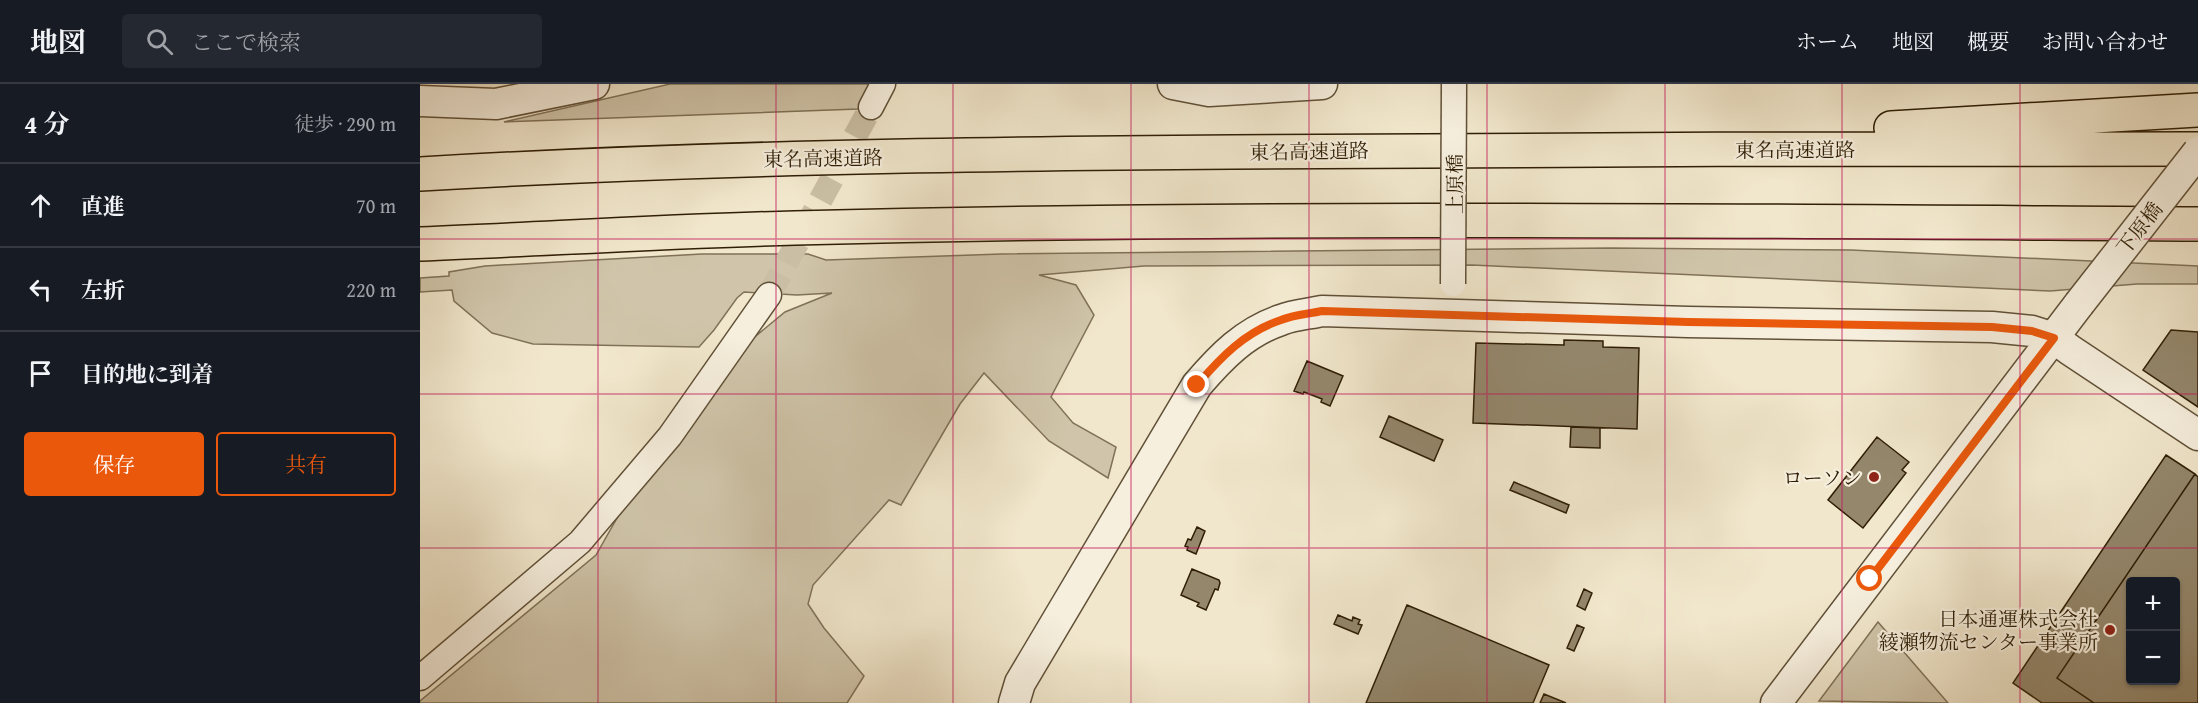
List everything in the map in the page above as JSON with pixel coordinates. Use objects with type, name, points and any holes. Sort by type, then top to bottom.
[{"type":"highway","points":[[1530,149],[2198,110]]},
{"type":"highway","name":"東名高速道路","points":[[420,174],[572,165],[821,158],[1530,149],[2198,151]]},
{"type":"highway","points":[[420,244],[803,228],[1207,221],[1547,219],[2198,224]]},
{"type":"highway","points":[[1547,219],[1717,232],[2198,241]]},
{"type":"street","points":[[420,92],[449,84]]},
{"type":"street","points":[[420,101],[496,104],[594,84]]},
{"type":"street","points":[[871,107],[883,84]]},
{"type":"street","points":[[1173,84],[1209,91],[1322,84]]},
{"type":"street","name":"上原橋","points":[[1455,84],[1453,284],[1455,314]]},
{"type":"street","name":"下原橋","points":[[1776,703],[2198,151]]},
{"type":"street","points":[[420,678],[580,542],[670,436],[769,295]]},
{"type":"street","points":[[1014,703],[1020,682],[1197,385],[1220,358],[1246,337],[1281,320],[1322,311],[1688,322],[1992,327],[2032,331],[2054,338],[2198,435]]},
{"type":"shaded area","points":[[670,84],[873,84],[858,109],[504,122]]},
{"type":"shaded area","points":[[1611,248],[1851,250],[2198,266],[2198,284],[2137,284],[2050,291],[1472,265],[1144,266],[1039,275],[1076,285],[1094,315],[1051,397],[1073,423],[1116,447],[1108,478],[1049,441],[984,373],[960,404],[901,505],[889,500],[813,585],[808,604],[824,628],[864,676],[847,703],[420,703],[596,555],[667,430],[713,371],[785,312],[832,293],[797,295],[744,292],[699,347],[533,344],[492,333],[454,301],[452,290],[420,292],[420,278],[449,276],[449,272],[485,266],[702,254],[808,254],[826,260],[1002,254]]},
{"type":"shaded area","points":[[1878,622],[1948,703],[1819,701]]},
{"type":"building","points":[[2171,330],[2198,332],[2198,407],[2143,370]]},
{"type":"building","points":[[1564,340],[1603,341],[1603,347],[1639,348],[1637,429],[1473,423],[1476,343],[1564,345]]},
{"type":"building","points":[[1307,361],[1343,376],[1330,406],[1321,402],[1322,399],[1294,391]]},
{"type":"building","points":[[1389,416],[1443,440],[1434,461],[1380,437]]},
{"type":"building","points":[[1571,427],[1600,428],[1600,448],[1570,447]]},
{"type":"building","points":[[1877,437],[1909,462],[1902,470],[1906,473],[1863,528],[1828,500]]},
{"type":"building","points":[[2166,455],[2195,474],[2057,678],[2094,703],[2042,703],[2013,683]]},
{"type":"building","name":"日本通運株式会社 綾瀬物流センター事業所","points":[[2195,474],[2198,477],[2198,703],[2094,703],[2057,678]]},
{"type":"building","points":[[1514,482],[1569,505],[1566,513],[1510,490]]},
{"type":"building","points":[[1197,527],[1205,531],[1196,554],[1187,550],[1188,547],[1185,546],[1188,539],[1191,540]]},
{"type":"building","points":[[1192,569],[1219,580],[1218,590],[1215,589],[1206,610],[1197,606],[1199,603],[1181,595]]},
{"type":"building","points":[[1584,589],[1592,593],[1585,610],[1577,606]]},
{"type":"building","points":[[1407,605],[1549,665],[1533,703],[1366,703]]},
{"type":"building","points":[[1338,615],[1352,621],[1353,617],[1360,620],[1358,624],[1362,625],[1358,634],[1334,624]]},
{"type":"building","points":[[1577,625],[1584,628],[1574,651],[1567,648]]},
{"type":"building","points":[[1544,694],[1566,703],[1540,703]]},
{"type":"tunnel","points":[[769,295],[871,107]]},
{"type":"place","name":"ローソン","points":[[1874,477]]},
{"type":"place","name":"日本通運株式会社 綾瀬物流センター事業所","points":[[2110,630]]},
{"type":"route","points":[[1197,385],[1220,358],[1246,337],[1281,320],[1322,311],[1688,322],[1992,327],[2032,331],[2054,338],[1870,579]]}]
